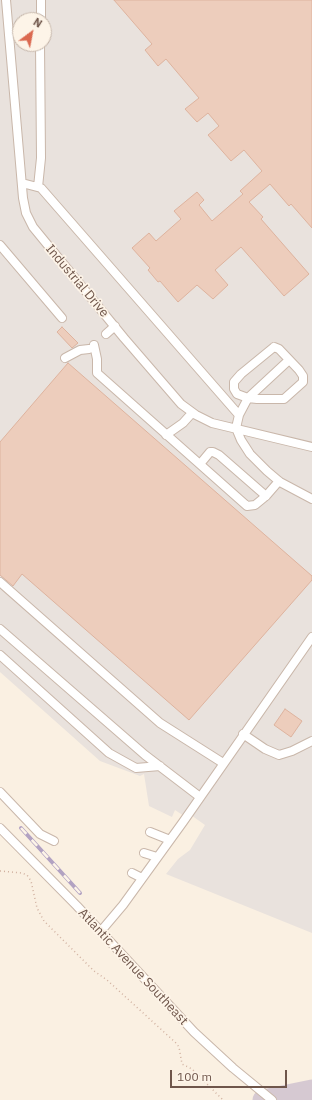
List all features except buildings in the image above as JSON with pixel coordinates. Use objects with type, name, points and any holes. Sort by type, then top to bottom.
[{"type":"street","name":"Industrial Drive","points":[[6,0],[22,183],[26,213],[33,227],[181,404],[192,413],[212,423],[312,447]]},
{"type":"street","points":[[40,12],[41,0]]},
{"type":"street","points":[[38,187],[41,158],[40,52]]},
{"type":"street","points":[[22,183],[41,188],[239,415]]},
{"type":"street","points":[[0,246],[62,318]]},
{"type":"street","points":[[106,334],[115,326]]},
{"type":"street","points":[[65,358],[80,350],[91,347],[97,359],[97,373],[247,506],[254,505],[266,496],[279,481]]},
{"type":"street","points":[[274,347],[279,349],[289,360],[303,376],[303,382],[284,399],[248,398],[237,394],[234,389],[234,382],[241,374],[274,347]]},
{"type":"street","points":[[289,360],[248,398],[239,415],[236,428],[250,454],[267,471],[279,481],[312,499]]},
{"type":"street","points":[[166,435],[183,423],[192,413]]},
{"type":"street","points":[[200,464],[210,452],[213,452],[219,455],[266,496]]},
{"type":"street","points":[[0,582],[160,723],[223,763]]},
{"type":"street","points":[[0,629],[128,740],[200,797]]},
{"type":"street","points":[[101,931],[170,840],[312,637]]},
{"type":"street","points":[[0,655],[109,754],[136,768],[160,766]]},
{"type":"street","points":[[243,734],[265,750],[279,755],[292,751],[312,741]]},
{"type":"street","points":[[0,792],[40,834],[54,841]]},
{"type":"street","name":"Atlantic Avenue Southeast","points":[[0,828],[44,871],[194,1032],[233,1068],[272,1100]]},
{"type":"street","points":[[150,832],[170,840]]},
{"type":"street","points":[[144,853],[157,857]]},
{"type":"street","points":[[132,873],[142,878]]},
{"type":"path","points":[[0,871],[22,873],[27,876],[30,881],[37,908],[44,921],[94,971],[107,980],[176,1043],[179,1047],[182,1064],[192,1069],[223,1100]]},
{"type":"shaded area","points":[[0,0],[312,0],[312,933],[166,874],[178,859],[190,850],[205,825],[188,813],[184,816],[175,810],[172,817],[149,806],[144,774],[140,776],[100,761],[0,672]]},
{"type":"taxiway","points":[[263,1100],[312,1090]]},
{"type":"railway","points":[[21,828],[80,893]]}]
